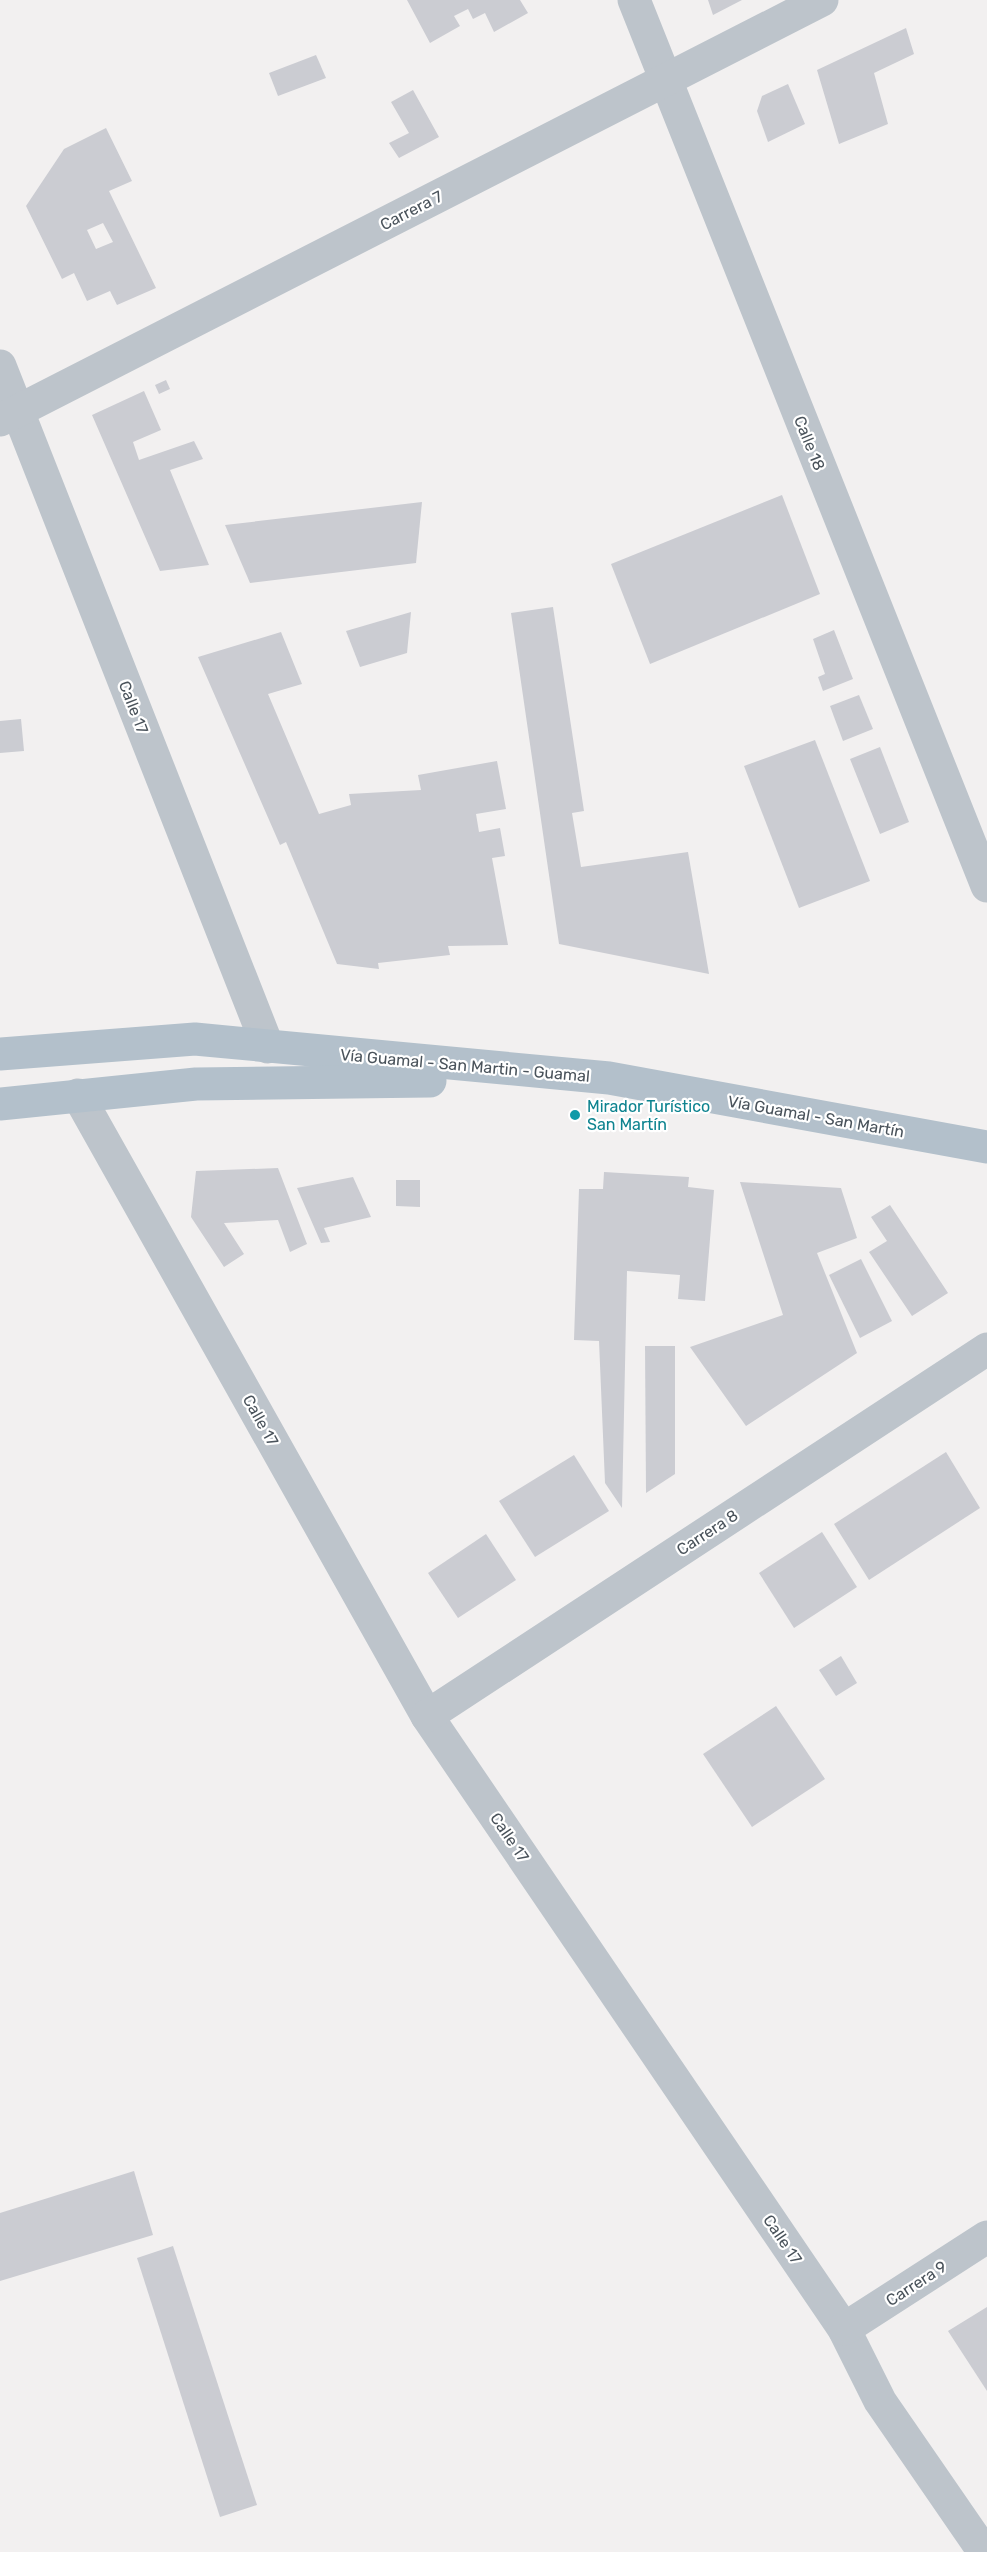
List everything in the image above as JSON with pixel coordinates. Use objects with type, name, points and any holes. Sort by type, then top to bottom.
[{"type":"main road","name":"Vía Guamal - San Martin - Guamal","points":[[0,1053],[195,1039],[609,1078]]},
{"type":"main road","name":"Vía Guamal - San Martin - Guamal","points":[[0,1104],[196,1084],[609,1078]]},
{"type":"main road","name":"Vía Guamal - San Martín","points":[[609,1078],[987,1147]]},
{"type":"street","name":"Calle 18","points":[[634,0],[987,886]]},
{"type":"street","name":"Carrera 7","points":[[9,416],[822,0]]},
{"type":"street","name":"Calle 17","points":[[0,366],[9,416],[268,1047]]},
{"type":"street","name":"Calle 17","points":[[78,1095],[427,1716],[844,2329],[880,2401],[984,2552]]},
{"type":"street","name":"Carrera 8","points":[[427,1716],[987,1349]]},
{"type":"street","name":"Carrera 9","points":[[844,2329],[987,2237]]},
{"type":"building","points":[[407,0],[520,0],[528,13],[494,32],[485,13],[473,19],[468,9],[454,16],[460,26],[430,43]]},
{"type":"building","points":[[708,0],[742,0],[713,15]]},
{"type":"building","points":[[906,28],[914,54],[874,73],[888,124],[839,144],[817,70]]},
{"type":"building","points":[[316,55],[326,78],[278,96],[269,73]]},
{"type":"building","points":[[788,84],[805,124],[768,142],[757,111],[762,96]]},
{"type":"building","points":[[413,90],[439,137],[399,158],[389,143],[409,133],[391,102]]},
{"type":"building","points":[[106,128],[132,181],[109,191],[156,288],[117,305],[110,291],[87,301],[74,273],[62,279],[26,206],[64,149]],"holes":[[[103,223],[113,242],[96,249],[87,230]]]},
{"type":"building","points":[[166,380],[170,389],[159,394],[155,385]]},
{"type":"building","points":[[144,391],[161,430],[133,442],[139,460],[194,441],[203,459],[170,470],[209,565],[160,571],[92,415]]},
{"type":"building","points":[[782,495],[820,594],[650,664],[611,564]]},
{"type":"building","points":[[422,502],[416,563],[250,583],[225,525]]},
{"type":"building","points":[[553,607],[584,811],[572,813],[581,867],[688,852],[709,974],[559,944],[511,613]]},
{"type":"building","points":[[411,612],[407,653],[360,667],[346,631]]},
{"type":"building","points":[[834,630],[853,679],[823,691],[818,677],[825,674],[813,639]]},
{"type":"building","points":[[281,632],[302,684],[268,694],[319,814],[351,805],[349,794],[421,790],[418,775],[497,761],[506,809],[476,814],[479,832],[500,828],[505,856],[492,858],[508,945],[448,946],[450,955],[378,963],[379,969],[337,964],[286,842],[280,845],[198,657]]},
{"type":"building","points":[[859,695],[873,729],[843,741],[830,706]]},
{"type":"building","points":[[21,719],[24,751],[0,753],[0,721]]},
{"type":"building","points":[[815,740],[870,881],[799,908],[744,766]]},
{"type":"building","points":[[880,747],[909,822],[880,834],[850,759]]},
{"type":"building","points":[[278,1168],[307,1244],[290,1252],[278,1220],[224,1223],[244,1254],[224,1267],[191,1217],[196,1171]]},
{"type":"building","points":[[604,1172],[689,1177],[688,1187],[714,1190],[705,1301],[678,1299],[680,1275],[627,1271],[622,1508],[605,1483],[599,1341],[574,1340],[579,1189],[603,1189]]},
{"type":"building","points":[[353,1177],[371,1217],[324,1228],[330,1242],[321,1243],[297,1188]]},
{"type":"building","points":[[396,1180],[420,1180],[420,1207],[396,1206]]},
{"type":"building","points":[[740,1182],[841,1188],[857,1238],[817,1253],[857,1353],[746,1426],[690,1347],[783,1315]]},
{"type":"building","points":[[890,1205],[948,1293],[912,1316],[869,1252],[887,1241],[871,1217]]},
{"type":"building","points":[[861,1259],[892,1321],[860,1338],[829,1275]]},
{"type":"building","points":[[645,1346],[675,1346],[675,1474],[646,1493]]},
{"type":"building","points":[[946,1452],[980,1508],[869,1580],[834,1524]]},
{"type":"building","points":[[574,1455],[609,1511],[535,1557],[499,1501]]},
{"type":"building","points":[[822,1532],[857,1587],[794,1628],[759,1573]]},
{"type":"building","points":[[486,1534],[516,1580],[458,1618],[428,1573]]},
{"type":"building","points":[[841,1656],[857,1683],[836,1696],[819,1670]]},
{"type":"building","points":[[776,1706],[825,1779],[752,1827],[703,1754]]},
{"type":"building","points":[[134,2171],[153,2235],[0,2281],[0,2213]]},
{"type":"building","points":[[173,2246],[257,2505],[220,2517],[137,2258]]},
{"type":"building","points":[[987,2307],[987,2391],[948,2331]]},
{"type":"place","name":"Mirador Turístico San Martín","points":[[575,1115]]}]
